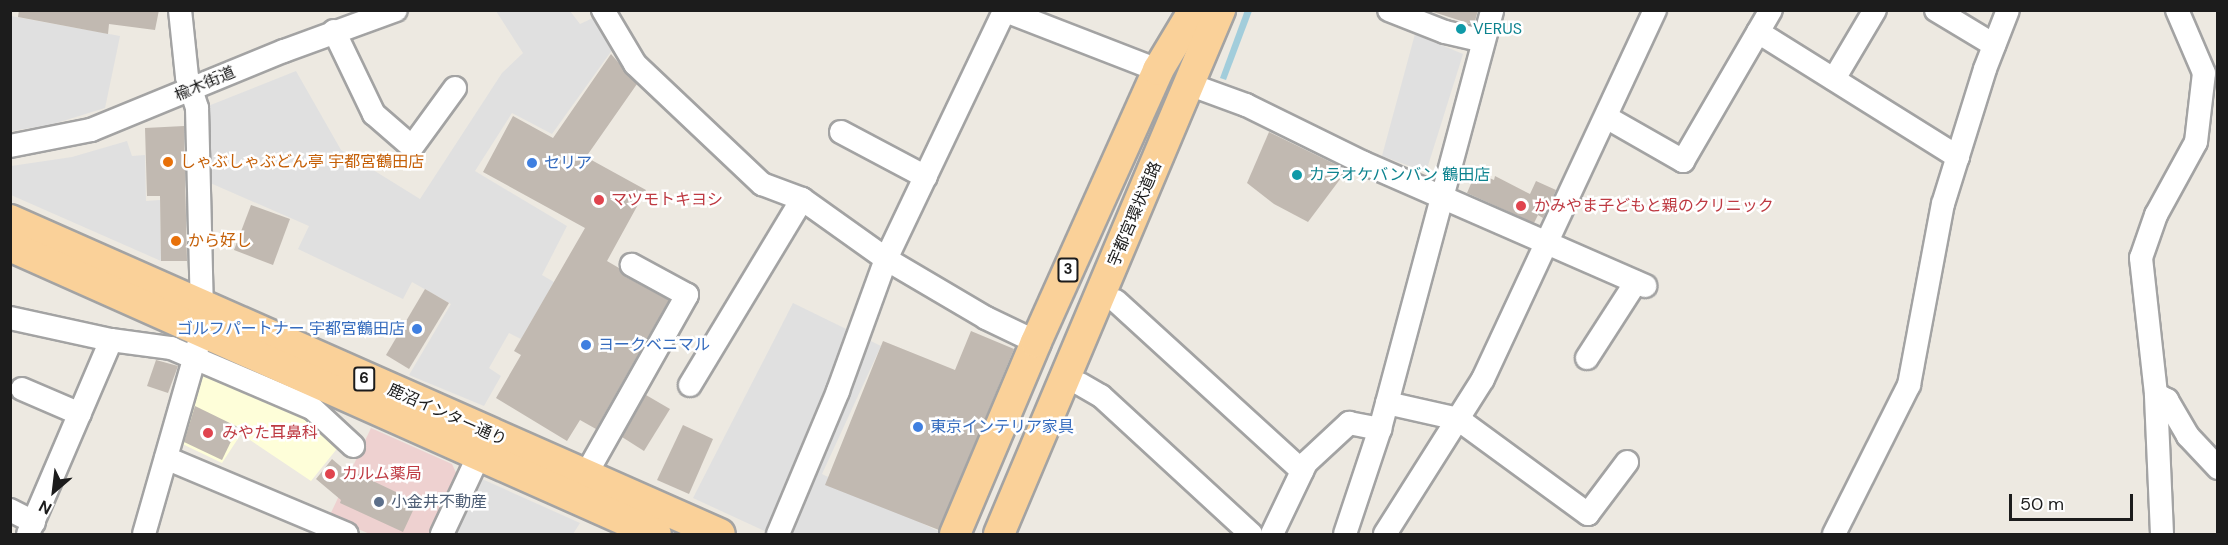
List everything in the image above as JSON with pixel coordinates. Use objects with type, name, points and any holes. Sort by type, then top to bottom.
[{"type":"main road","name":"3","points":[[955,534],[1036,342],[1158,70],[1206,14]]},
{"type":"main road","points":[[1022,534],[1080,384],[1180,151],[1202,89],[1206,14]]},
{"type":"main road","name":"宇都宮環状道路","points":[[1037,416],[1206,14]]},
{"type":"main road","name":"鹿沼インター通り","points":[[10,220],[199,332],[585,476],[720,534]]},
{"type":"main road","name":"鹿沼インター通り","points":[[10,246],[656,534]]},
{"type":"main road","name":"3","points":[[975,534],[1037,416]]},
{"type":"main road","name":"3","points":[[999,534],[1037,416]]},
{"type":"street","points":[[144,534],[199,332],[197,108],[187,77],[180,10]]},
{"type":"street","name":"楡木街道","points":[[10,146],[91,130],[191,90],[345,22],[396,10]]},
{"type":"street","points":[[603,10],[635,64],[762,184],[802,199],[886,259],[986,318],[1036,342]]},
{"type":"street","points":[[1389,10],[1445,32],[1483,41]]},
{"type":"street","points":[[1345,534],[1380,429],[1444,197],[1492,10]]},
{"type":"street","points":[[1385,534],[1483,379],[1548,245],[1655,10]]},
{"type":"street","points":[[1606,117],[1683,161],[1771,10]]},
{"type":"street","points":[[1834,79],[1875,10]]},
{"type":"street","points":[[1936,10],[1994,45]]},
{"type":"street","points":[[1834,534],[1909,385],[1943,204],[1994,45],[2008,10]]},
{"type":"street","points":[[2163,534],[2156,394],[2140,258],[2156,215],[2196,142],[2204,73],[2177,10]]},
{"type":"street","points":[[778,534],[838,391],[886,259],[1004,11],[1158,70]]},
{"type":"street","points":[[345,22],[374,114],[412,147],[455,88]]},
{"type":"street","points":[[1758,32],[1958,157]]},
{"type":"street","points":[[1202,89],[1246,105],[1364,163],[1640,284],[1587,358]]},
{"type":"street","points":[[841,132],[926,177]]},
{"type":"street","points":[[690,385],[802,199]]},
{"type":"street","points":[[585,476],[687,295],[633,265]]},
{"type":"street","points":[[1116,301],[1302,471]]},
{"type":"street","points":[[10,318],[111,340],[171,348],[199,332]]},
{"type":"street","points":[[199,332],[312,408],[353,446]]},
{"type":"street","points":[[10,510],[31,528],[111,340]]},
{"type":"street","points":[[1080,384],[1101,396],[1251,534]]},
{"type":"street","points":[[22,389],[80,414]]},
{"type":"street","points":[[2156,394],[2167,400],[2188,436],[2217,468]]},
{"type":"street","points":[[1387,403],[1458,419],[1588,514],[1627,462]]},
{"type":"street","points":[[1272,534],[1306,463],[1349,423],[1380,429]]},
{"type":"street","points":[[442,534],[479,455]]},
{"type":"street","points":[[166,458],[347,534]]},
{"type":"shaded area","points":[[496,11],[570,11],[580,24],[597,16],[615,46],[552,134],[512,113],[475,171],[567,226],[542,275],[554,282],[521,339],[509,333],[489,368],[501,376],[484,406],[409,375],[451,304],[412,282],[403,299],[298,249],[309,226],[208,182],[208,106],[296,71],[341,150],[420,199],[502,73],[523,53]]},
{"type":"shaded area","points":[[11,16],[120,36],[105,108],[50,125],[11,131]]},
{"type":"shaded area","points":[[1415,34],[1463,54],[1426,172],[1382,156]]},
{"type":"shaded area","points":[[127,141],[132,156],[145,155],[146,201],[160,200],[161,261],[11,195],[11,166],[72,157]]},
{"type":"shaded area","points":[[793,303],[881,346],[822,474],[944,534],[771,534],[693,498]]},
{"type":"shaded area","points":[[195,367],[310,414],[340,445],[311,481],[241,434],[222,463],[174,440]]},
{"type":"shaded area","points":[[371,428],[452,464],[458,477],[432,534],[370,534],[329,517]]},
{"type":"shaded area","points":[[482,479],[580,523],[573,534],[449,534],[472,484]]},
{"type":"water","points":[[1245,10],[1252,11],[1226,80],[1220,78]]},
{"type":"building","points":[[19,10],[159,10],[155,30],[109,24],[108,34],[18,17]]},
{"type":"building","points":[[1427,10],[1478,10],[1474,25]]},
{"type":"building","points":[[611,54],[637,84],[586,157],[646,190],[607,261],[619,268],[626,277],[669,300],[596,429],[580,420],[567,441],[496,398],[521,355],[514,351],[585,228],[483,172],[513,116],[553,138]]},
{"type":"building","name":"しゃぶしゃぶどん亭 宇都宮鶴田店","points":[[184,126],[187,261],[161,261],[160,196],[147,196],[145,128]]},
{"type":"building","name":"カラオケバンバン 鶴田店","points":[[1269,132],[1347,170],[1308,222],[1274,204],[1247,183]]},
{"type":"building","name":"かみやま子どもと親のクリニック","points":[[1476,172],[1494,180],[1495,176],[1530,194],[1536,181],[1556,190],[1543,218],[1538,215],[1534,223],[1467,193]]},
{"type":"building","points":[[251,205],[290,219],[273,265],[234,250]]},
{"type":"building","name":"ゴルフパートナー 宇都宮鶴田店","points":[[425,289],[449,303],[409,369],[386,355]]},
{"type":"building","name":"東京インテリア家具","points":[[971,331],[1014,349],[939,530],[825,485],[883,341],[955,370]]},
{"type":"building","points":[[156,360],[178,366],[168,393],[147,386]]},
{"type":"building","points":[[646,395],[670,409],[644,451],[622,437]]},
{"type":"building","name":"みやた耳鼻科","points":[[195,406],[238,427],[222,460],[184,442]]},
{"type":"building","points":[[683,425],[713,439],[689,494],[657,480]]},
{"type":"building","name":"小金井不動産","points":[[332,459],[352,476],[354,472],[417,502],[403,532],[340,503],[341,500],[316,479]]},
{"type":"place","name":"VERUS","points":[[1461,29]]},
{"type":"place","name":"しゃぶしゃぶどん亭 宇都宮鶴田店","points":[[168,162]]},
{"type":"place","name":"セリア","points":[[532,163]]},
{"type":"place","name":"カラオケバンバン 鶴田店","points":[[1297,175]]},
{"type":"place","name":"マツモトキヨシ","points":[[599,200]]},
{"type":"place","name":"かみやま子どもと親のクリニック","points":[[1521,206]]},
{"type":"place","name":"から好し","points":[[176,241]]},
{"type":"place","name":"ゴルフパートナー 宇都宮鶴田店","points":[[417,329]]},
{"type":"place","name":"ヨークベニマル","points":[[586,345]]},
{"type":"place","name":"東京インテリア家具","points":[[918,427]]},
{"type":"place","name":"みやた耳鼻科","points":[[208,433]]},
{"type":"place","name":"カルム薬局","points":[[330,474]]},
{"type":"place","name":"小金井不動産","points":[[379,502]]}]
